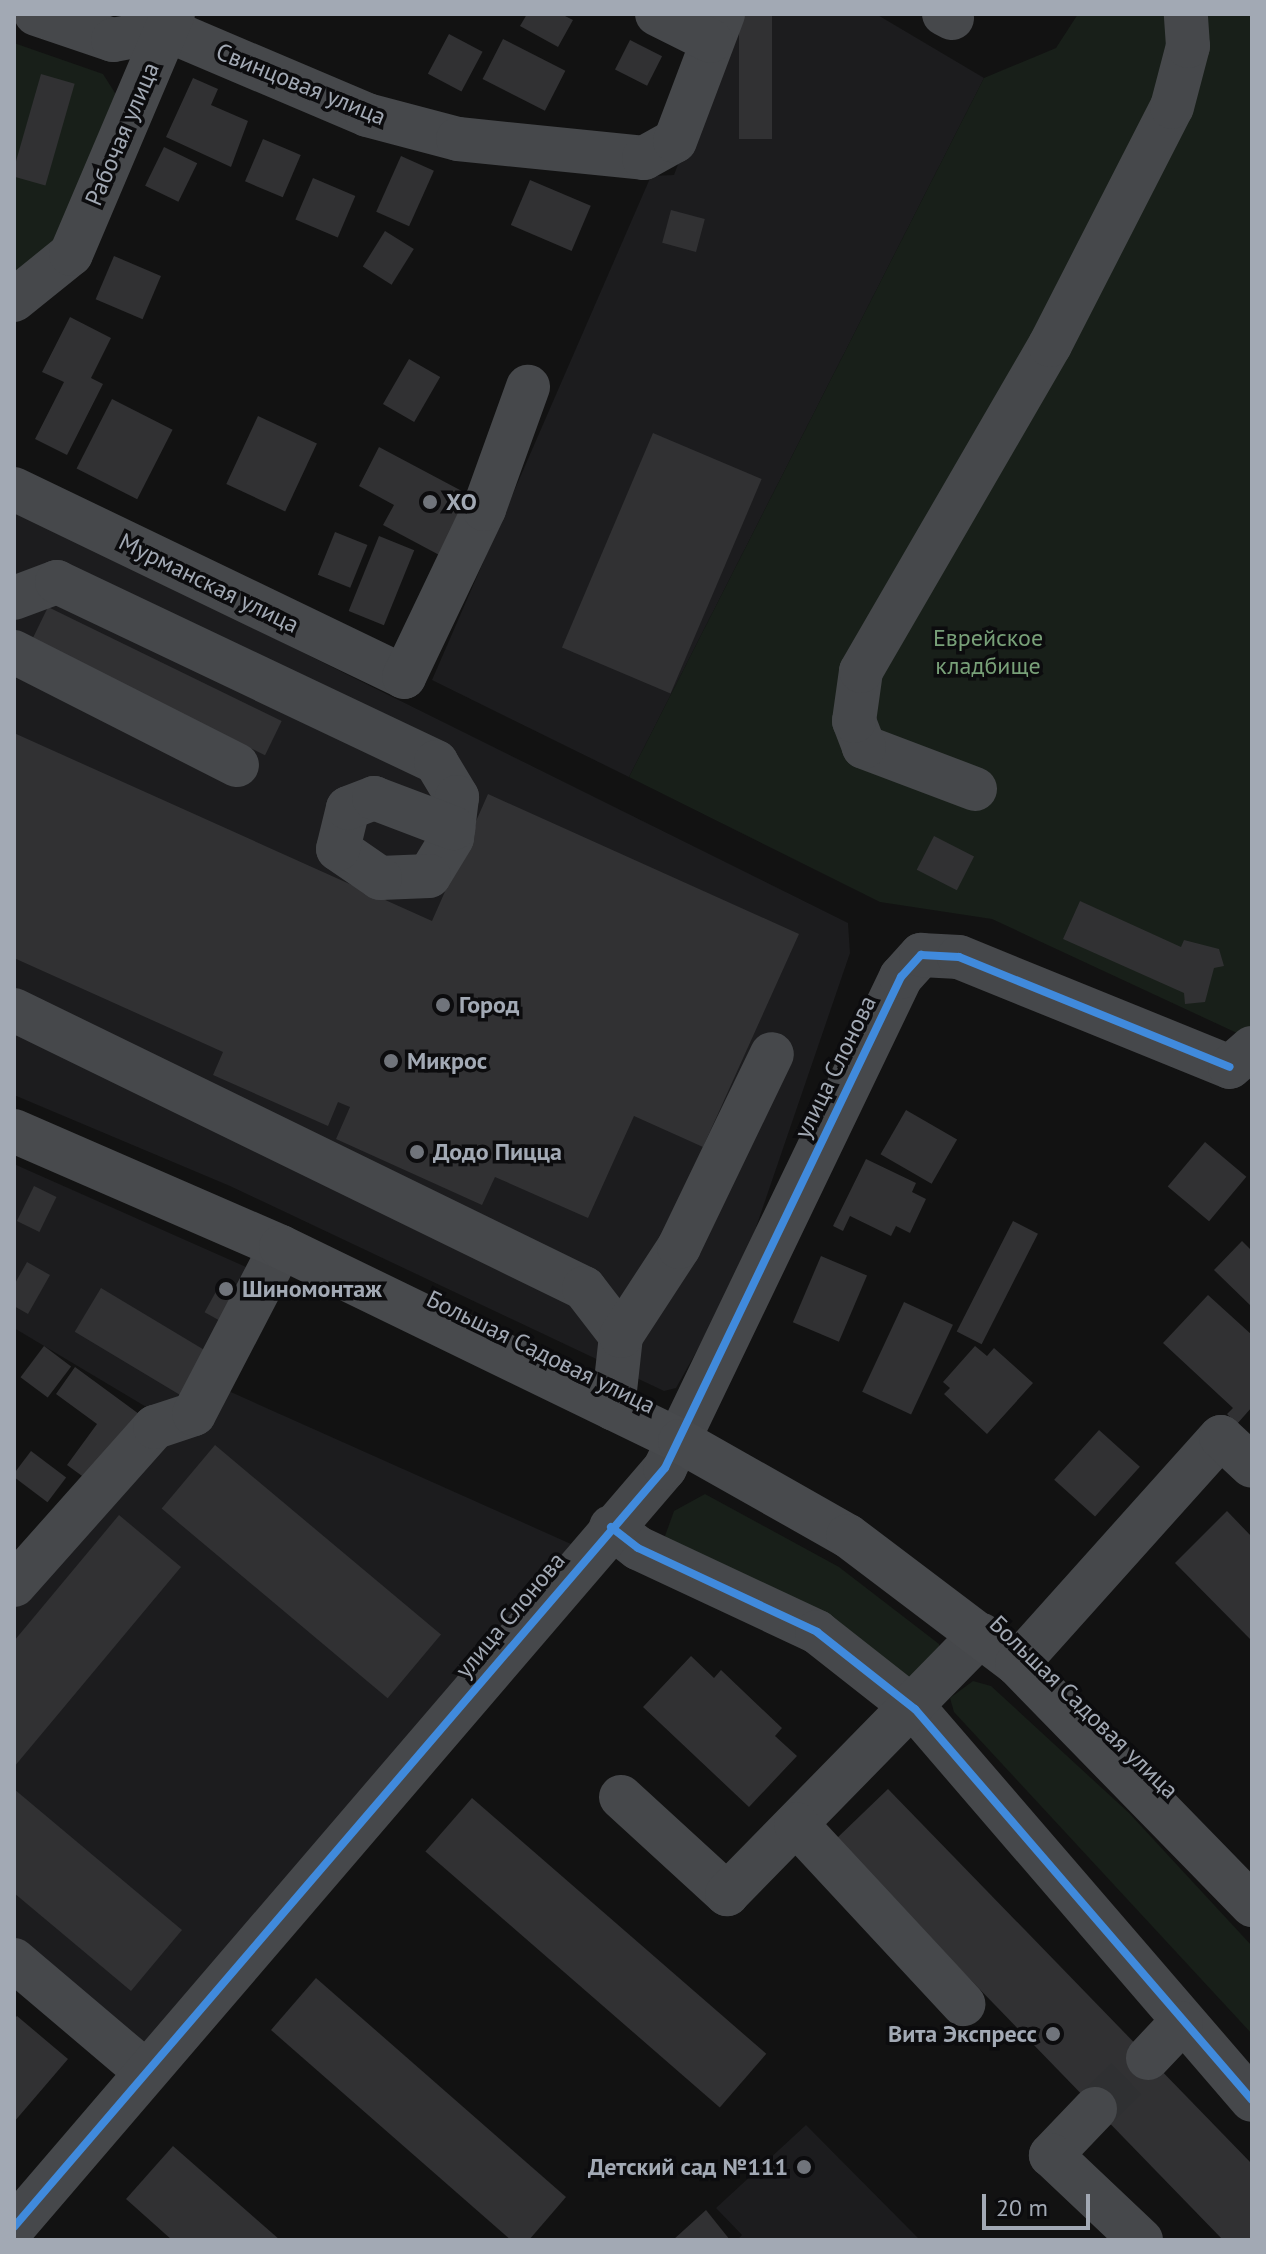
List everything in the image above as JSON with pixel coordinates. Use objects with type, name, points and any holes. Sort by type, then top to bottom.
[{"type":"main road","name":"Большая Садовая улица","points":[[14,1131],[281,1247],[680,1441],[848,1536],[1017,1664],[1252,1905]]},
{"type":"street","points":[[36,14],[113,40],[170,22]]},
{"type":"street","points":[[657,14],[717,28]]},
{"type":"street","points":[[975,789],[864,747],[854,721],[861,671],[1050,345],[1172,107],[1188,46],[1186,14]]},
{"type":"street","name":"Свинцовая улица","points":[[170,22],[367,115],[458,139],[567,153],[644,158],[667,152],[717,28]]},
{"type":"street","name":"Рабочая улица","points":[[14,300],[71,254],[170,22]]},
{"type":"street","name":"Мурманская улица","points":[[14,489],[404,677],[484,509],[528,387]]},
{"type":"street","points":[[14,598],[57,582],[436,762],[457,797],[453,828]]},
{"type":"street","points":[[14,652],[237,765]]},
{"type":"street","name":"улица Слонова","points":[[14,2227],[611,1527],[680,1441],[901,977],[921,955],[959,957],[1241,1058]]},
{"type":"street","points":[[14,1010],[584,1288],[621,1336]]},
{"type":"street","points":[[613,1409],[621,1336],[679,1247],[772,1054]]},
{"type":"street","points":[[14,1585],[155,1427],[194,1414],[281,1247]]},
{"type":"street","points":[[1017,1664],[1221,1437],[1252,1466]]},
{"type":"street","points":[[611,1527],[638,1548],[817,1632],[915,1709],[1181,2023],[1252,2100]]},
{"type":"street","points":[[621,1797],[727,1894],[915,1709],[981,1635]]},
{"type":"street","points":[[796,1824],[963,2004]]},
{"type":"street","points":[[18,1971],[146,2072]]},
{"type":"street","points":[[1148,2058],[1181,2023]]},
{"type":"street","points":[[1095,2109],[1051,2155],[1141,2240]]},
{"type":"shaded area","points":[[734,14],[876,14],[984,78],[629,777],[432,680],[651,176],[674,175]]},
{"type":"shaded area","points":[[14,509],[848,923],[850,953],[740,1274],[676,1388],[664,1391],[230,1186],[14,1095]]},
{"type":"shaded area","points":[[14,1164],[246,1267],[224,1389],[571,1544],[126,2068],[14,1973],[14,1590],[158,1414],[14,1328]]},
{"type":"shaded area","name":"Детский сад №111","points":[[806,2125],[920,2240],[737,2240],[742,2235],[716,2208]]},
{"type":"green space","name":"Еврейское кладбище","points":[[1078,14],[1252,14],[1252,1040],[992,919],[880,902],[629,777],[984,78],[1056,48]]},
{"type":"green space","points":[[14,43],[103,74],[122,104],[63,247],[14,283]]},
{"type":"green space","points":[[705,1494],[839,1567],[939,1644],[940,1659],[920,1681],[905,1677],[675,1550],[665,1536],[674,1511]]},
{"type":"green space","points":[[973,1681],[991,1686],[1129,1813],[1252,1946],[1252,2034],[954,1712],[950,1698]]},
{"type":"building","points":[[527,14],[561,14],[573,20],[558,47],[520,26]]},
{"type":"building","points":[[739,14],[772,14],[772,139],[739,139]]},
{"type":"building","points":[[449,34],[483,52],[461,92],[428,74]]},
{"type":"building","points":[[503,39],[565,71],[545,111],[483,79]]},
{"type":"building","points":[[630,40],[662,56],[647,86],[615,69]]},
{"type":"building","points":[[41,74],[75,84],[45,186],[14,177]]},
{"type":"building","points":[[193,78],[218,89],[211,105],[248,121],[231,167],[166,137]]},
{"type":"building","points":[[263,139],[301,155],[283,197],[245,181]]},
{"type":"building","points":[[164,147],[197,163],[178,202],[145,186]]},
{"type":"building","points":[[401,156],[434,171],[409,226],[376,212]]},
{"type":"building","points":[[313,178],[355,196],[338,237],[295,219]]},
{"type":"building","points":[[530,180],[591,206],[572,251],[511,225]]},
{"type":"building","points":[[671,210],[705,219],[696,252],[662,243]]},
{"type":"building","points":[[385,231],[414,249],[392,285],[363,267]]},
{"type":"building","points":[[114,256],[161,276],[143,319],[96,299]]},
{"type":"building","points":[[70,317],[111,338],[91,378],[103,384],[67,455],[35,439],[64,382],[42,372]]},
{"type":"building","points":[[409,359],[440,377],[414,422],[383,404]]},
{"type":"building","points":[[112,399],[173,430],[137,499],[77,468]]},
{"type":"building","points":[[258,416],[317,443],[285,511],[226,484]]},
{"type":"building","points":[[653,433],[762,479],[671,694],[562,647]]},
{"type":"building","name":"ХО","points":[[379,447],[475,498],[443,557],[383,525],[394,505],[359,486]]},
{"type":"building","points":[[335,532],[367,545],[350,588],[318,575]]},
{"type":"building","points":[[379,536],[414,550],[384,625],[349,611]]},
{"type":"building","points":[[48,607],[282,721],[265,755],[31,641]]},
{"type":"building","name":"Город","points":[[14,733],[432,921],[488,794],[799,934],[703,1147],[634,1116],[588,1218],[495,1177],[482,1205],[336,1139],[350,1107],[338,1102],[328,1126],[213,1075],[223,1052],[14,958]]},
{"type":"building","points":[[934,836],[974,856],[957,890],[917,870]]},
{"type":"building","points":[[1080,901],[1181,947],[1184,940],[1219,949],[1224,966],[1214,968],[1205,1002],[1185,1004],[1184,993],[1063,939]]},
{"type":"building","points":[[906,1110],[957,1140],[932,1184],[880,1154]]},
{"type":"building","points":[[1205,1142],[1246,1177],[1209,1221],[1168,1186]]},
{"type":"building","points":[[866,1159],[916,1183],[912,1192],[926,1199],[910,1233],[896,1226],[891,1236],[850,1216],[843,1231],[833,1226]]},
{"type":"building","points":[[34,1186],[56,1197],[39,1232],[17,1221]]},
{"type":"building","points":[[1013,1221],[1038,1234],[982,1344],[957,1331]]},
{"type":"building","points":[[1242,1241],[1252,1251],[1252,1307],[1214,1270]]},
{"type":"building","points":[[821,1256],[867,1276],[839,1342],[793,1322]]},
{"type":"building","points":[[27,1262],[50,1275],[28,1314],[14,1306],[14,1285]]},
{"type":"building","points":[[223,1279],[248,1293],[230,1326],[205,1312]]},
{"type":"building","points":[[101,1288],[206,1351],[180,1395],[75,1332]]},
{"type":"building","points":[[1208,1295],[1252,1335],[1252,1407],[1237,1424],[1227,1414],[1233,1408],[1163,1343]]},
{"type":"building","points":[[904,1302],[953,1325],[911,1415],[862,1392]]},
{"type":"building","points":[[44,1346],[71,1366],[48,1398],[21,1377]]},
{"type":"building","points":[[975,1346],[987,1356],[994,1348],[1033,1383],[987,1434],[944,1394],[950,1388],[943,1382]]},
{"type":"building","points":[[75,1367],[139,1414],[89,1481],[67,1465],[97,1424],[56,1394]]},
{"type":"building","points":[[1099,1430],[1140,1467],[1095,1517],[1054,1480]]},
{"type":"building","points":[[215,1445],[441,1635],[388,1698],[162,1509]]},
{"type":"building","points":[[31,1451],[66,1477],[47,1502],[14,1477]]},
{"type":"building","points":[[1227,1511],[1252,1537],[1252,1641],[1175,1563]]},
{"type":"building","points":[[119,1515],[181,1567],[14,1767],[14,1641]]},
{"type":"building","points":[[691,1656],[714,1678],[721,1670],[782,1728],[775,1736],[797,1756],[749,1807],[643,1707]]},
{"type":"building","points":[[14,1789],[182,1930],[131,1991],[14,1893]]},
{"type":"building","points":[[888,1789],[1252,2164],[1252,2240],[1223,2240],[835,1840]]},
{"type":"building","points":[[472,1798],[766,2054],[720,2107],[425,1852]]},
{"type":"building","points":[[316,1978],[566,2197],[529,2240],[511,2240],[271,2030]]},
{"type":"building","points":[[17,2016],[68,2059],[14,2122],[14,2019]]},
{"type":"building","points":[[173,2146],[280,2240],[172,2240],[126,2199]]},
{"type":"building","points":[[706,2210],[730,2240],[673,2240]]},
{"type":"tunnel","points":[[1095,2109],[1148,2058]]},
{"type":"cycle path","points":[[14,2227],[665,1468],[901,977],[921,955],[959,957],[1230,1067]]},
{"type":"cycle path","points":[[611,1527],[638,1548],[817,1632],[915,1709],[1252,2100]]},
{"type":"place","name":"ХО","points":[[430,502]]},
{"type":"place","name":"Город","points":[[443,1005]]},
{"type":"place","name":"Микрос","points":[[391,1061]]},
{"type":"place","name":"Додо Пицца","points":[[417,1152]]},
{"type":"place","name":"Шиномонтаж","points":[[226,1289]]},
{"type":"place","name":"Вита Экспресс","points":[[1053,2034]]},
{"type":"place","name":"Детский сад №111","points":[[804,2167]]}]
